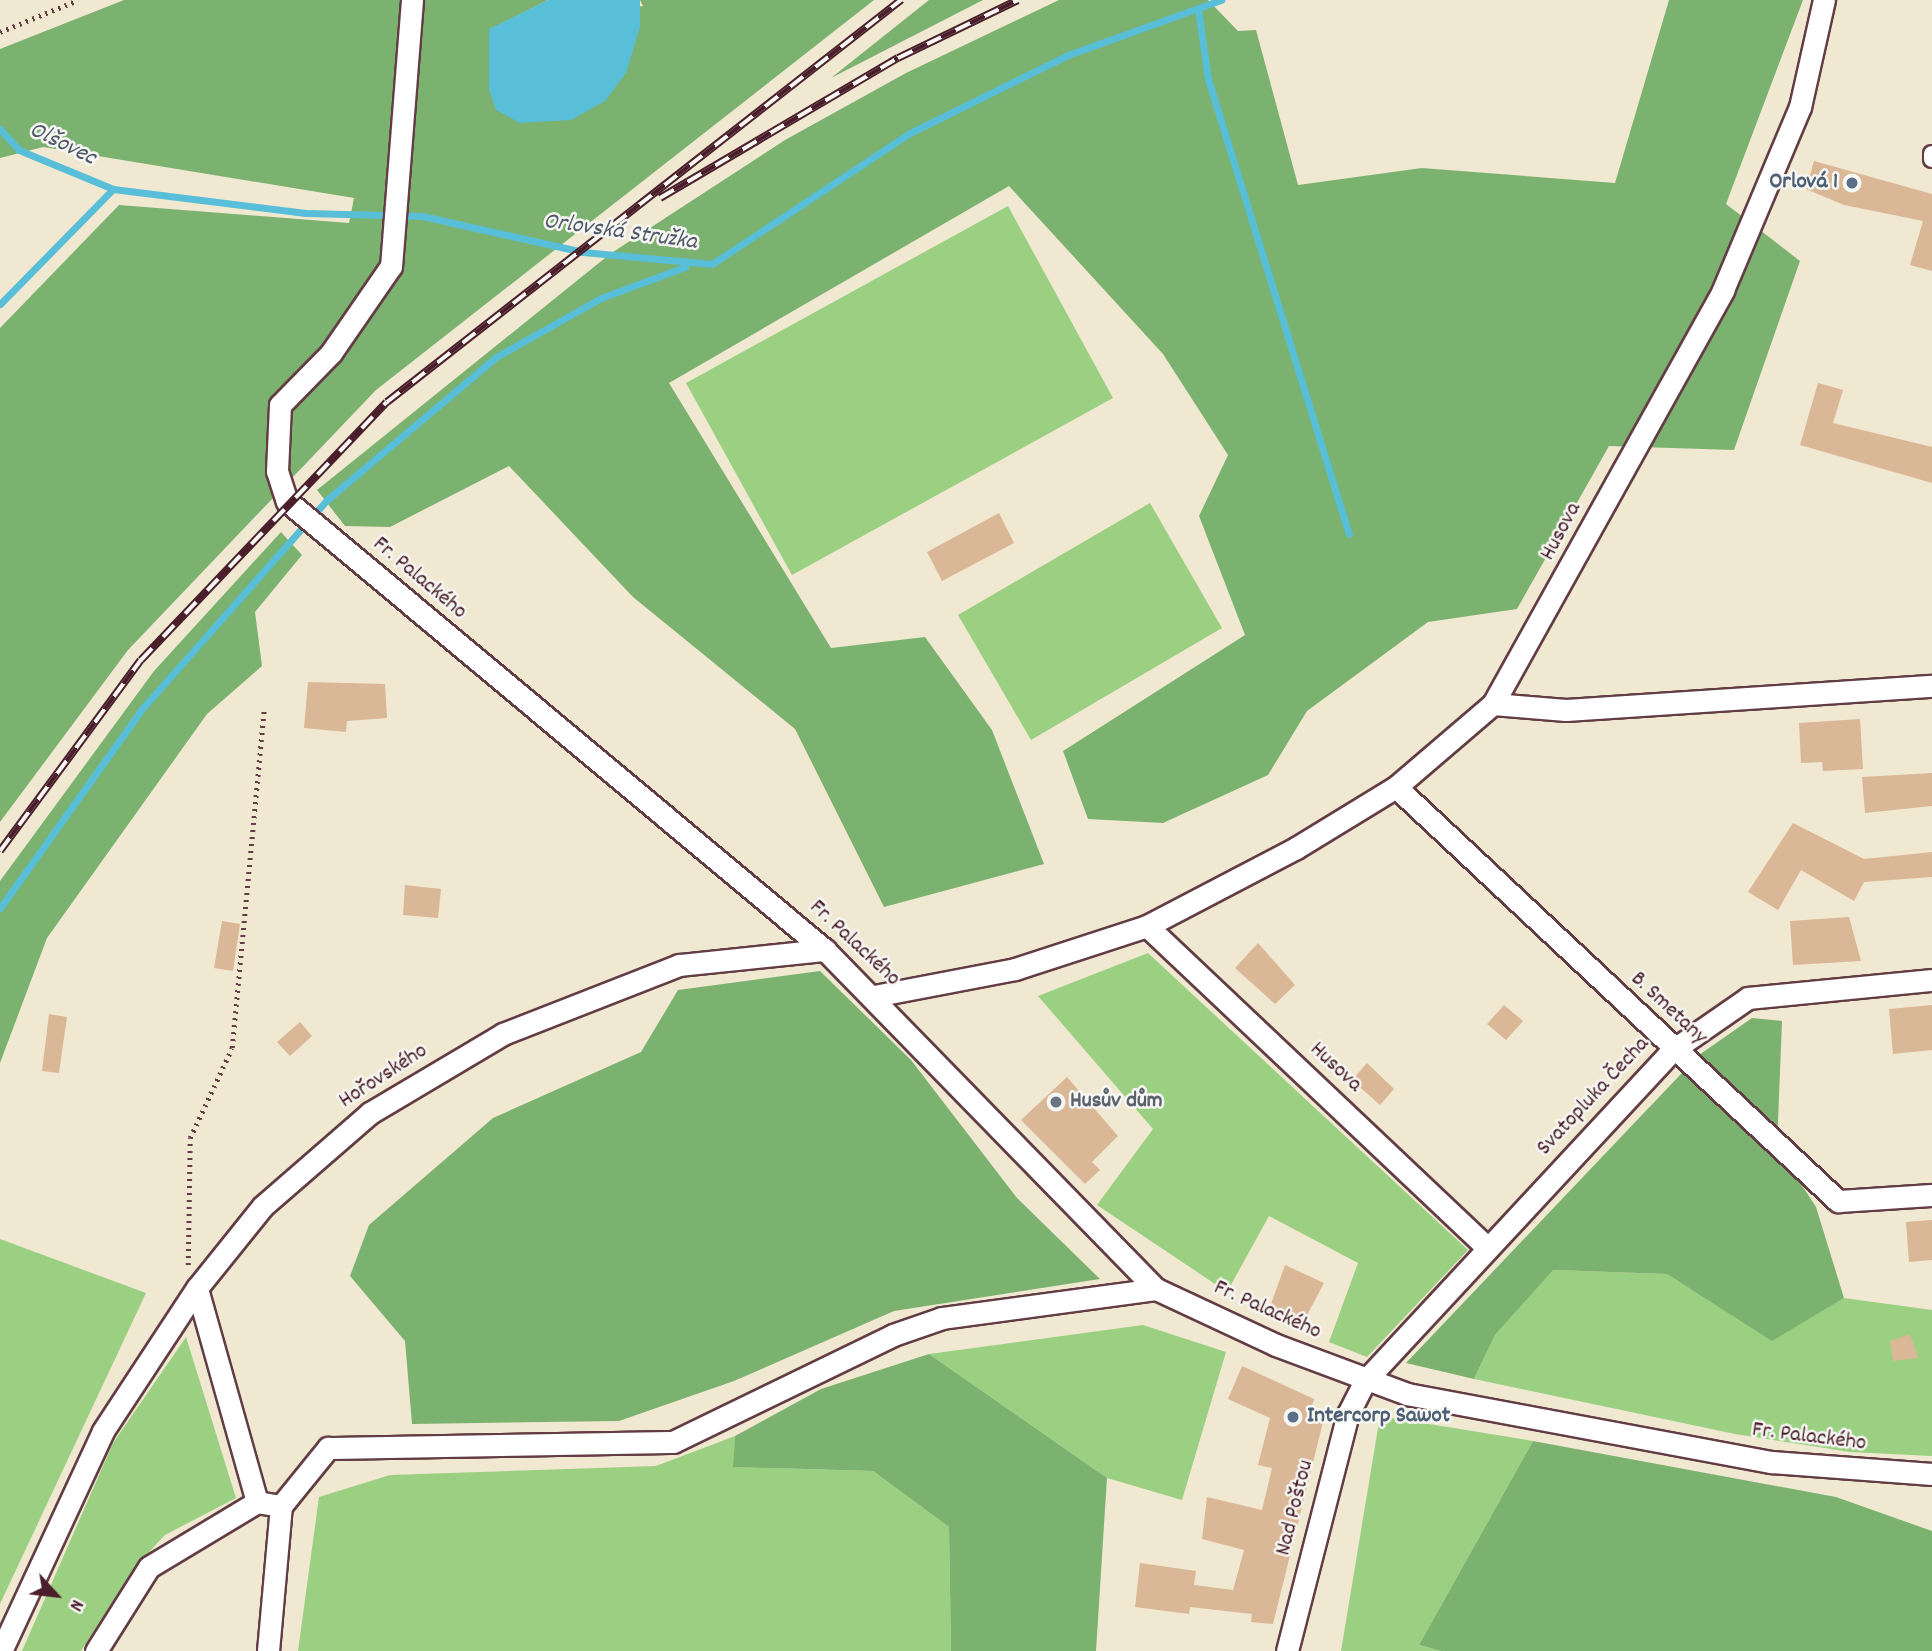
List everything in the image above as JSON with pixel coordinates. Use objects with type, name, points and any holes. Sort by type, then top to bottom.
[{"type":"street","name":"Fr. Palackého","points":[[412,0],[391,266],[331,353],[280,405],[277,471],[287,501],[825,950],[874,996],[1156,1289],[1365,1381],[1772,1462],[1932,1474]]},
{"type":"street","name":"Husova","points":[[874,996],[1015,969],[1147,926],[1296,848],[1396,787],[1493,704],[1723,290],[1800,107],[1824,0]]},
{"type":"street","points":[[1493,704],[1566,710],[1932,685]]},
{"type":"street","name":"B. Smetany","points":[[1396,787],[1673,1050],[1839,1201],[1932,1195]]},
{"type":"street","name":"Husova","points":[[1147,926],[1488,1248]]},
{"type":"street","name":"Hořovského","points":[[1,1651],[103,1431],[197,1288],[263,1206],[370,1113],[503,1034],[680,965],[825,950]]},
{"type":"street","name":"Svatopluka Čecha","points":[[1365,1381],[1673,1050],[1748,998],[1932,980]]},
{"type":"street","points":[[197,1288],[257,1502]]},
{"type":"street","points":[[268,1651],[281,1506],[328,1448],[673,1442],[893,1335],[942,1318],[1156,1289]]},
{"type":"street","name":"Nad Poštou","points":[[1287,1651],[1348,1414],[1365,1381]]},
{"type":"street","points":[[96,1651],[149,1567],[257,1502],[281,1506]]},
{"type":"path","points":[[0,32],[78,0]]},
{"type":"path","points":[[197,1288],[185,1256],[190,1138],[232,1048],[264,707]]},
{"type":"green space","points":[[124,0],[548,0],[489,30],[643,6],[640,0],[874,0],[376,390],[128,650],[0,822],[0,328],[119,205],[349,223],[354,198],[43,147],[0,158],[0,49]]},
{"type":"green space","points":[[929,0],[983,0],[831,78]]},
{"type":"green space","points":[[1059,0],[1208,0],[1238,31],[1256,30],[1298,185],[1422,168],[1615,183],[1669,0],[1803,0],[1726,204],[1800,261],[1734,450],[1609,446],[1517,609],[1428,622],[1307,711],[1268,775],[1163,823],[1088,819],[1063,751],[1245,635],[1199,516],[1228,455],[1163,354],[1009,186],[669,383],[831,648],[925,637],[992,730],[1044,864],[884,907],[795,729],[633,597],[509,466],[390,527],[345,526],[317,490],[610,254],[785,140],[906,73]]},
{"type":"green space","points":[[1008,206],[1113,398],[792,575],[686,383]]},
{"type":"green space","points":[[1150,503],[1222,628],[1031,740],[958,615]]},
{"type":"green space","points":[[281,532],[302,555],[255,612],[262,666],[207,714],[47,938],[0,1063],[0,881],[154,671]]},
{"type":"green space","points":[[1148,953],[1468,1250],[1367,1357],[1329,1342],[1358,1263],[1269,1216],[1227,1292],[1097,1205],[1153,1129],[1038,996]]},
{"type":"green space","points":[[820,971],[911,1060],[1017,1198],[1100,1279],[894,1311],[734,1381],[619,1421],[412,1424],[405,1341],[350,1276],[369,1225],[493,1118],[641,1052],[678,990]]},
{"type":"green space","points":[[1752,1018],[1782,1021],[1777,1147],[1816,1207],[1844,1298],[1772,1341],[1667,1274],[1553,1270],[1495,1335],[1474,1379],[1406,1363],[1699,1055]]},
{"type":"green space","points":[[0,1239],[146,1293],[0,1604]]},
{"type":"green space","points":[[1552,1270],[1667,1274],[1772,1340],[1844,1298],[1932,1310],[1932,1456],[1850,1452],[1735,1434],[1474,1379],[1495,1335]]},
{"type":"green space","points":[[1143,1325],[1226,1352],[1182,1500],[1107,1478],[929,1354]]},
{"type":"green space","points":[[186,1337],[236,1498],[165,1535],[134,1568],[81,1651],[22,1651],[113,1443]]},
{"type":"green space","points":[[929,1354],[1107,1478],[1096,1651],[951,1651],[949,1527],[873,1471],[733,1467],[735,1436],[821,1389]]},
{"type":"green space","points":[[1380,1416],[1533,1441],[1419,1645],[1441,1651],[1341,1651]]},
{"type":"green space","points":[[735,1436],[734,1467],[873,1471],[949,1527],[951,1651],[298,1651],[319,1497],[390,1475],[656,1466]]},
{"type":"green space","points":[[1533,1441],[1836,1497],[1932,1531],[1932,1651],[1441,1651],[1419,1645]]},
{"type":"water","points":[[548,0],[640,0],[640,27],[626,73],[605,101],[571,120],[520,123],[496,110],[489,89],[489,29]]},
{"type":"building","points":[[1814,161],[1932,194],[1932,271],[1910,265],[1923,221],[1844,205],[1806,189]]},
{"type":"building","points":[[1818,383],[1843,390],[1833,423],[1932,447],[1932,483],[1800,445]]},
{"type":"building","points":[[999,513],[1014,543],[942,581],[927,552]]},
{"type":"building","points":[[308,682],[385,684],[387,718],[347,721],[346,732],[304,728]]},
{"type":"building","points":[[1860,719],[1863,769],[1823,771],[1822,762],[1801,763],[1799,723]]},
{"type":"building","points":[[1932,773],[1932,806],[1865,813],[1862,777]]},
{"type":"building","points":[[1793,823],[1864,859],[1932,852],[1932,877],[1864,882],[1854,901],[1801,870],[1778,910],[1748,892]]},
{"type":"building","points":[[405,885],[441,889],[438,918],[403,915]]},
{"type":"building","points":[[1849,917],[1861,961],[1793,965],[1790,921]]},
{"type":"building","points":[[222,921],[240,924],[233,971],[214,968]]},
{"type":"building","points":[[1258,943],[1295,985],[1275,1004],[1235,968]]},
{"type":"building","points":[[1504,1005],[1523,1021],[1506,1040],[1487,1024]]},
{"type":"building","points":[[1932,1005],[1932,1050],[1893,1054],[1889,1009]]},
{"type":"building","points":[[49,1014],[67,1017],[59,1073],[42,1071]]},
{"type":"building","points":[[300,1022],[312,1036],[290,1056],[277,1042]]},
{"type":"building","points":[[1367,1063],[1394,1089],[1380,1105],[1352,1080]]},
{"type":"building","points":[[1067,1077],[1118,1136],[1092,1162],[1100,1170],[1085,1184],[1021,1120]]},
{"type":"building","points":[[1932,1220],[1932,1260],[1909,1262],[1906,1222]]},
{"type":"building","points":[[1285,1265],[1324,1283],[1304,1321],[1270,1307]]},
{"type":"building","points":[[1910,1334],[1918,1358],[1893,1361],[1890,1341]]},
{"type":"building","points":[[1242,1366],[1314,1399],[1311,1410],[1325,1414],[1273,1624],[1251,1622],[1252,1614],[1190,1607],[1189,1614],[1135,1607],[1140,1563],[1196,1571],[1194,1585],[1233,1590],[1244,1550],[1202,1539],[1207,1497],[1262,1510],[1272,1468],[1258,1465],[1270,1418],[1228,1399]]},
{"type":"waterway","name":"Orlovská Stružka","points":[[0,304],[113,189],[306,213],[422,216],[583,252],[712,264],[910,133],[1068,55],[1221,0]]},
{"type":"waterway","points":[[1198,8],[1208,79],[1349,534]]},
{"type":"waterway","name":"Olšovec","points":[[0,129],[19,150],[113,189]]},
{"type":"waterway","points":[[0,908],[141,710],[328,499],[496,357],[601,298],[685,267]]},
{"type":"railway","points":[[0,851],[141,660],[387,402],[901,0]]},
{"type":"railway","points":[[660,198],[898,58],[1018,0]]},
{"type":"place","name":"Orlová 1","points":[[1852,183]]},
{"type":"place","name":"Husův dům","points":[[1056,1102]]},
{"type":"place","name":"Intercorp Sawot","points":[[1293,1417]]}]
